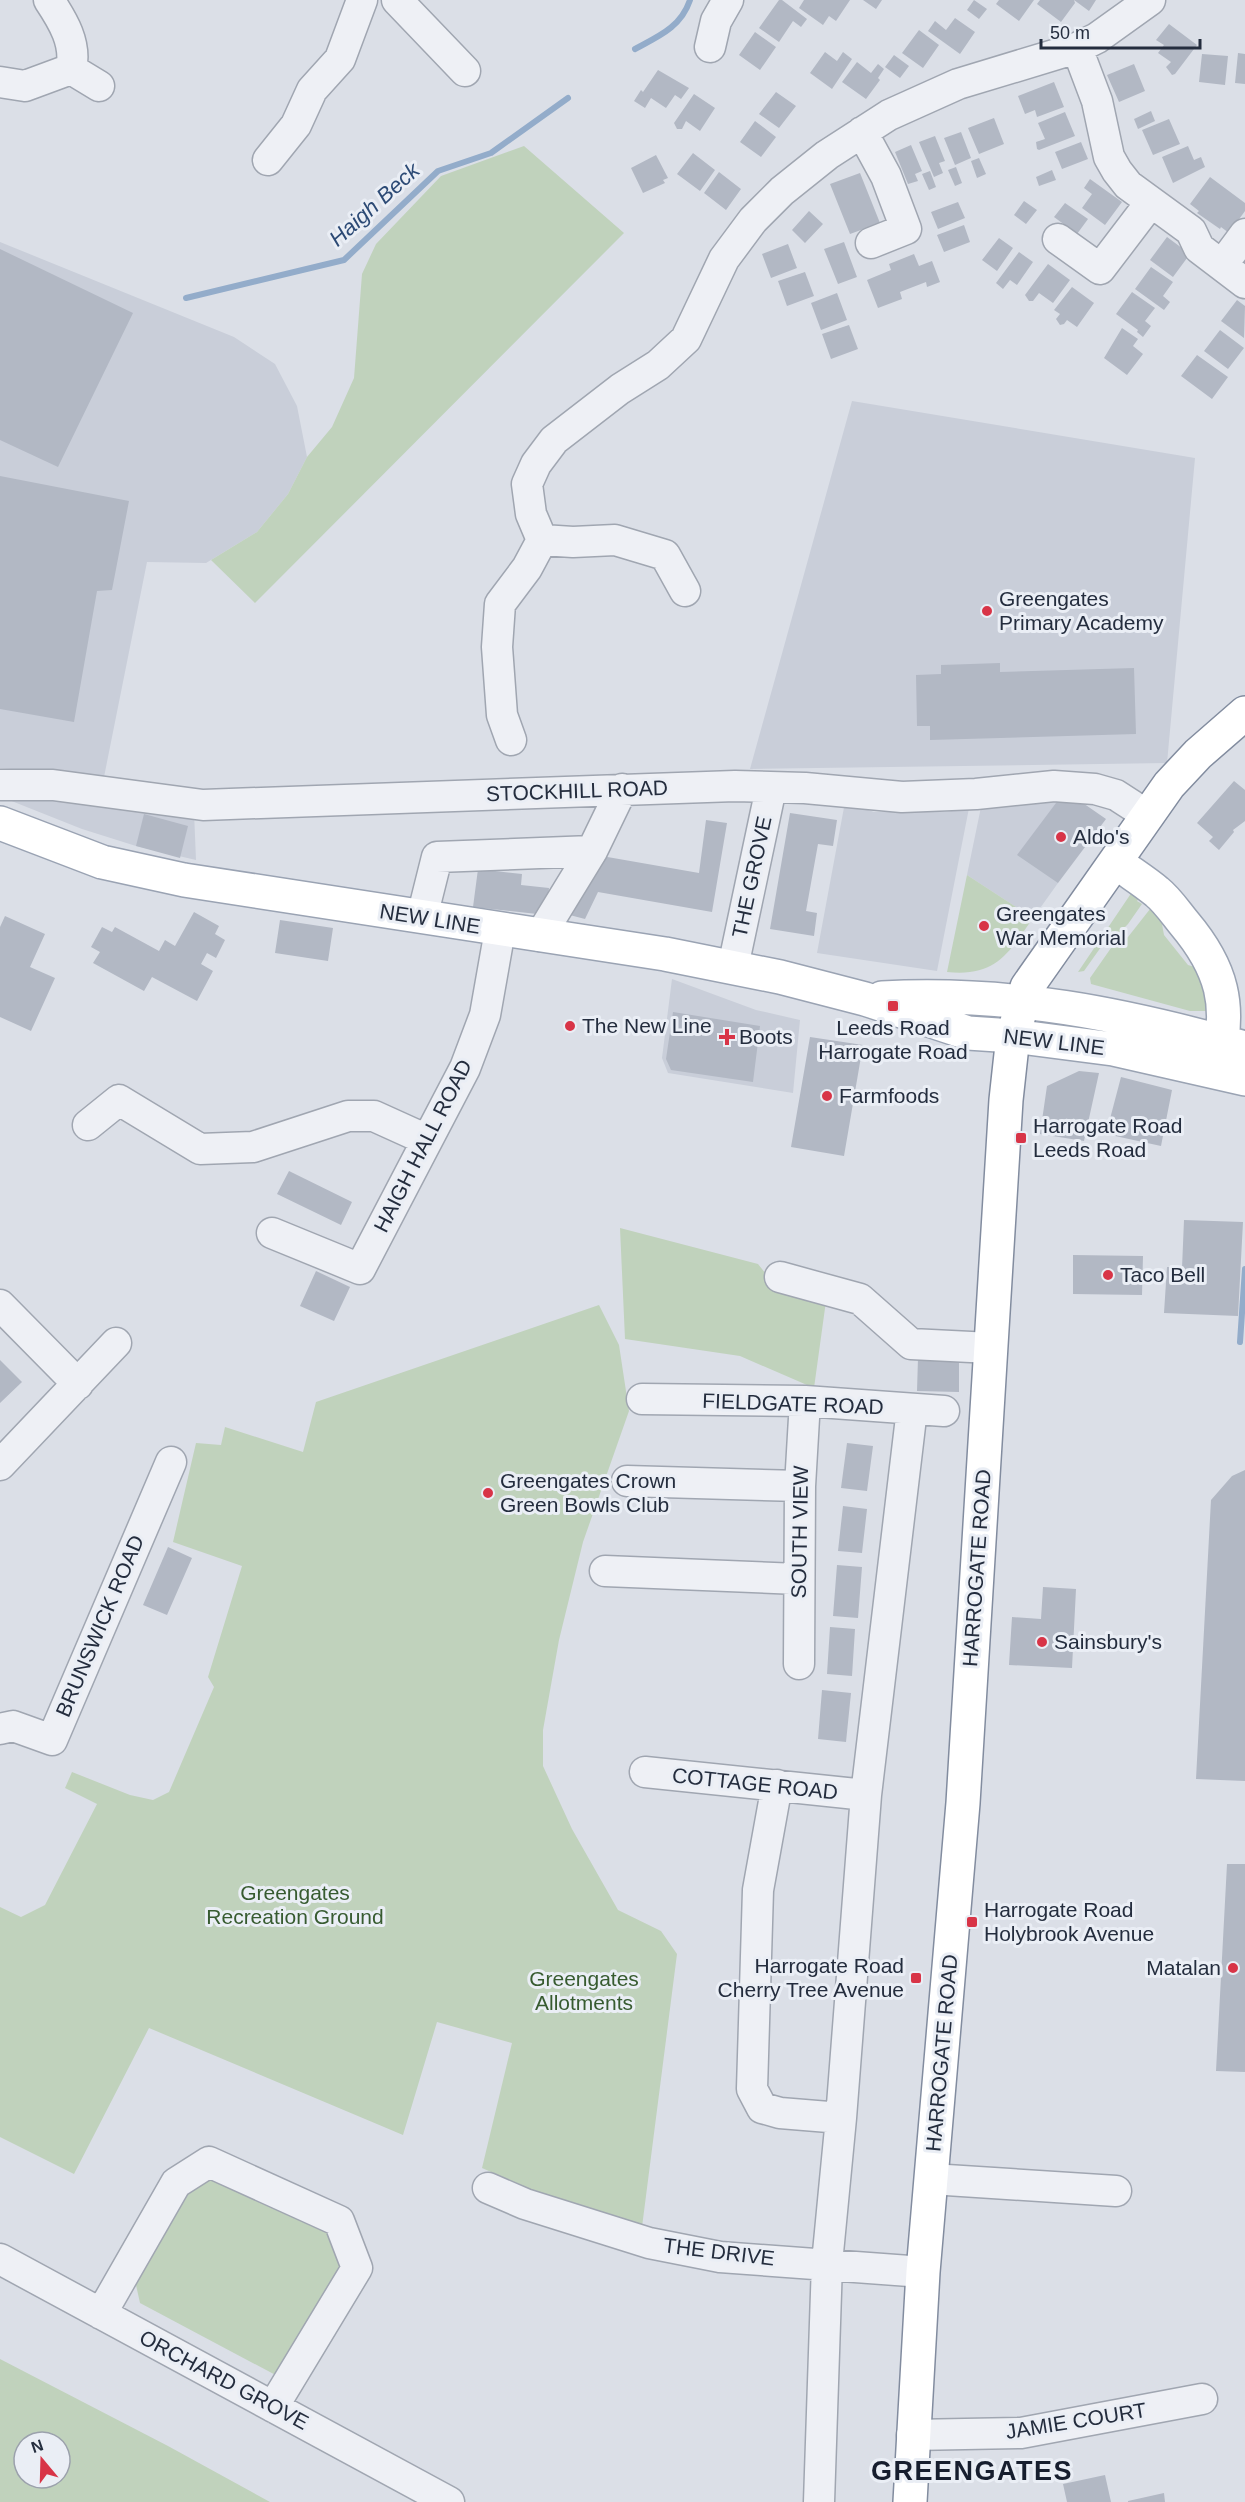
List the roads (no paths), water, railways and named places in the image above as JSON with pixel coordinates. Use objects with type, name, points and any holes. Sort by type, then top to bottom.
[{"type":"main road","name":"HARROGATE ROAD","points":[[910,2502],[923,2272],[963,1803],[1006,1100],[1013,1036],[1022,1000],[1033,978],[1116,862],[1147,814],[1169,785],[1198,754],[1245,713]]},
{"type":"main road","name":"NEW LINE","points":[[0,823],[108,863],[183,880],[733,967],[866,999],[968,1033],[1232,1060]]},
{"type":"main road","points":[[1116,862],[1164,899],[1207,952],[1220,984],[1232,1060]]},
{"type":"main road","name":"NEW LINE","points":[[866,999],[936,995],[1022,1000],[1074,1007],[1232,1060]]},
{"type":"street","points":[[49,0],[60,17],[69,38],[74,55],[71,69]]},
{"type":"street","points":[[268,160],[296,125],[312,90],[340,59],[362,0]]},
{"type":"street","points":[[397,0],[465,70]]},
{"type":"street","points":[[710,47],[716,21],[728,0]]},
{"type":"street","points":[[542,540],[531,514],[527,484],[536,464],[554,440],[620,389],[658,365],[686,339],[724,259],[747,227],[804,172],[889,115],[958,84],[1077,48],[1097,38],[1150,0]]},
{"type":"street","points":[[1077,48],[1097,101],[1109,157],[1128,185],[1191,231],[1199,248],[1234,274],[1245,234]]},
{"type":"street","points":[[0,82],[25,86],[71,69]]},
{"type":"street","points":[[71,69],[99,86]]},
{"type":"street","points":[[862,132],[886,176],[906,229],[872,243]]},
{"type":"street","points":[[1058,239],[1100,269],[1151,202]]},
{"type":"street","points":[[542,540],[573,542],[615,540],[665,555],[685,591]]},
{"type":"street","points":[[511,740],[502,715],[497,647],[500,604],[527,568],[542,540]]},
{"type":"street","name":"STOCKHILL ROAD","points":[[0,785],[53,785],[203,805],[622,789],[805,788],[902,797],[976,794],[1054,786],[1084,788],[1116,795],[1147,814]]},
{"type":"street","name":"THE GROVE","points":[[733,967],[771,788]]},
{"type":"street","points":[[540,936],[592,851],[622,789]]},
{"type":"street","points":[[422,917],[437,856],[592,851]]},
{"type":"street","name":"HAIGH HALL ROAD","points":[[272,1233],[360,1269],[465,1068],[485,1015],[500,930]]},
{"type":"street","points":[[87,1125],[119,1100],[200,1149],[253,1147],[348,1116],[374,1116],[427,1140]]},
{"type":"street","points":[[780,1277],[860,1299],[911,1344],[991,1348]]},
{"type":"street","points":[[0,1305],[78,1384]]},
{"type":"street","points":[[0,1465],[116,1343]]},
{"type":"street","name":"FIELDGATE ROAD","points":[[642,1399],[805,1401],[944,1411]]},
{"type":"street","name":"SOUTH VIEW","points":[[799,1664],[800,1486],[805,1401]]},
{"type":"street","points":[[819,2502],[827,2263],[841,2118],[866,1795],[912,1409]]},
{"type":"street","name":"BRUNSWICK ROAD","points":[[0,1729],[13,1726],[52,1740],[171,1462]]},
{"type":"street","points":[[627,1481],[800,1486]]},
{"type":"street","points":[[605,1571],[798,1579]]},
{"type":"street","name":"COTTAGE ROAD","points":[[645,1772],[866,1795]]},
{"type":"street","points":[[777,1785],[758,1890],[752,2089],[762,2108],[780,2113],[841,2118]]},
{"type":"street","points":[[101,2314],[176,2183],[209,2162],[339,2221],[357,2268],[273,2407]]},
{"type":"street","points":[[931,2179],[1116,2191]]},
{"type":"street","name":"THE DRIVE","points":[[488,2188],[525,2204],[648,2243],[720,2257],[827,2263],[923,2272]]},
{"type":"street","name":"ORCHARD GROVE","points":[[0,2259],[449,2502]]},
{"type":"street","name":"JAMIE COURT","points":[[912,2435],[1021,2433],[1202,2399]]},
{"type":"waterway","name":"Haigh Beck","points":[[635,49],[661,35],[675,24],[690,0]]},
{"type":"waterway","name":"Haigh Beck","points":[[186,298],[344,260],[438,171],[491,153],[568,98]]},
{"type":"waterway","points":[[1240,1342],[1245,1269]]},
{"type":"place","name":"Greengates Primary Academy","points":[[987,611]]},
{"type":"place","name":"Aldo's","points":[[1061,837]]},
{"type":"place","name":"Greengates War Memorial","points":[[984,926]]},
{"type":"place","name":"Leeds Road Harrogate Road","points":[[893,1006]]},
{"type":"place","name":"The New Line","points":[[570,1026]]},
{"type":"place","name":"Boots","points":[[727,1037]]},
{"type":"place","name":"Farmfoods","points":[[827,1096]]},
{"type":"place","name":"Harrogate Road Leeds Road","points":[[1021,1138]]},
{"type":"place","name":"Taco Bell","points":[[1108,1275]]},
{"type":"place","name":"Greengates Crown Green Bowls Club","points":[[488,1493]]},
{"type":"place","name":"Sainsbury's","points":[[1042,1642]]},
{"type":"place","name":"Harrogate Road Holybrook Avenue","points":[[972,1922]]},
{"type":"place","name":"Matalan","points":[[1233,1968]]},
{"type":"place","name":"Harrogate Road Cherry Tree Avenue","points":[[916,1978]]},
{"type":"district","name":"GREENGATES","points":[[972,2471]]},
{"type":"park label","name":"Greengates Recreation Ground","points":[[295,1905]]},
{"type":"park label","name":"Greengates Allotments","points":[[584,1991]]}]
